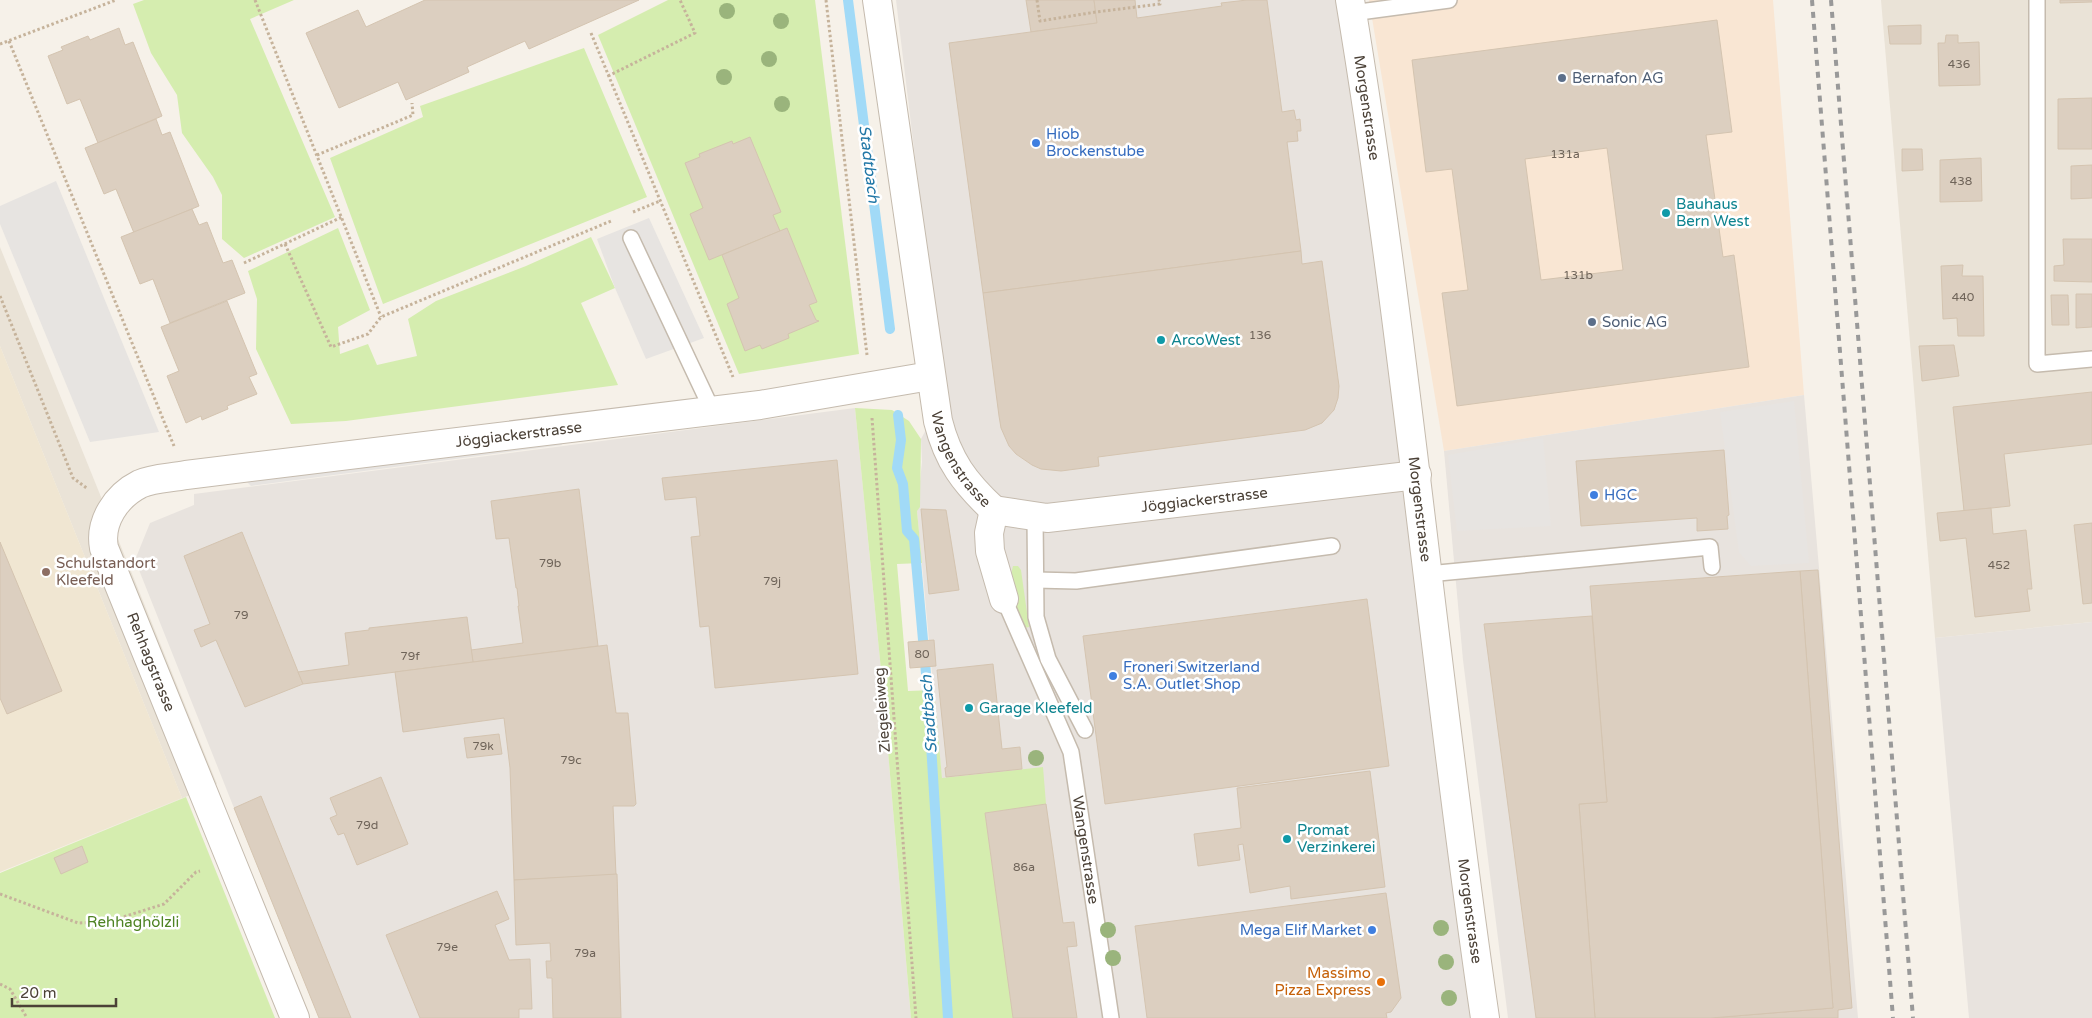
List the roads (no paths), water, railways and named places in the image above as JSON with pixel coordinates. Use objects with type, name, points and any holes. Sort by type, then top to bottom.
[{"type":"street","name":"Wangenstrasse","points":[[877,0],[930,376],[942,436],[954,464],[972,490],[994,510],[989,533],[990,551],[1004,599]]},
{"type":"street","name":"Morgenstrasse","points":[[1351,6],[1371,133],[1417,475],[1465,883],[1485,1018]]},
{"type":"street","name":"Jöggiackerstrasse","points":[[114,506],[121,498],[140,484],[177,477],[745,407],[930,376]]},
{"type":"street","name":"Jöggiackerstrasse","points":[[994,510],[1047,518],[1417,475]]},
{"type":"street","name":"Rehhagstrasse","points":[[114,506],[104,528],[102,539],[104,548],[295,1018]]},
{"type":"lane","points":[[1351,6],[1449,0]]},
{"type":"lane","points":[[2037,0],[2037,364],[2092,359]]},
{"type":"lane","points":[[631,238],[712,410]]},
{"type":"lane","points":[[1035,517],[1036,617],[1048,659],[1085,730]]},
{"type":"lane","points":[[1036,580],[1076,581],[1332,546]]},
{"type":"lane","points":[[1428,574],[1710,547],[1712,568]]},
{"type":"lane","name":"Wangenstrasse","points":[[1004,599],[1071,752],[1110,1018]]},
{"type":"waterway","name":"Stadtbach","points":[[848,0],[890,329]]},
{"type":"waterway","name":"Stadtbach","points":[[898,415],[901,440],[897,468],[903,484],[907,531],[914,539],[928,696],[948,1018]]},
{"type":"railway","points":[[1812,0],[1893,1018]]},
{"type":"railway","points":[[1831,0],[1913,1018]]},
{"type":"place","name":"Bernafon AG","points":[[1562,78]]},
{"type":"place","name":"Hiob Brockenstube","points":[[1036,143]]},
{"type":"place","name":"Bauhaus Bern West","points":[[1666,213]]},
{"type":"place","name":"Sonic AG","points":[[1592,322]]},
{"type":"place","name":"ArcoWest","points":[[1161,340]]},
{"type":"place","name":"HGC","points":[[1594,495]]},
{"type":"place","name":"Schulstandort Kleefeld","points":[[46,572]]},
{"type":"place","name":"Froneri Switzerland S.A. Outlet Shop","points":[[1113,676]]},
{"type":"place","name":"Garage Kleefeld","points":[[969,708]]},
{"type":"place","name":"Promat Verzinkerei","points":[[1287,839]]},
{"type":"place","name":"Mega Elif Market","points":[[1372,930]]},
{"type":"place","name":"Massimo Pizza Express","points":[[1381,982]]},
{"type":"park label","name":"Rehhaghölzli","points":[[133,922]]}]
